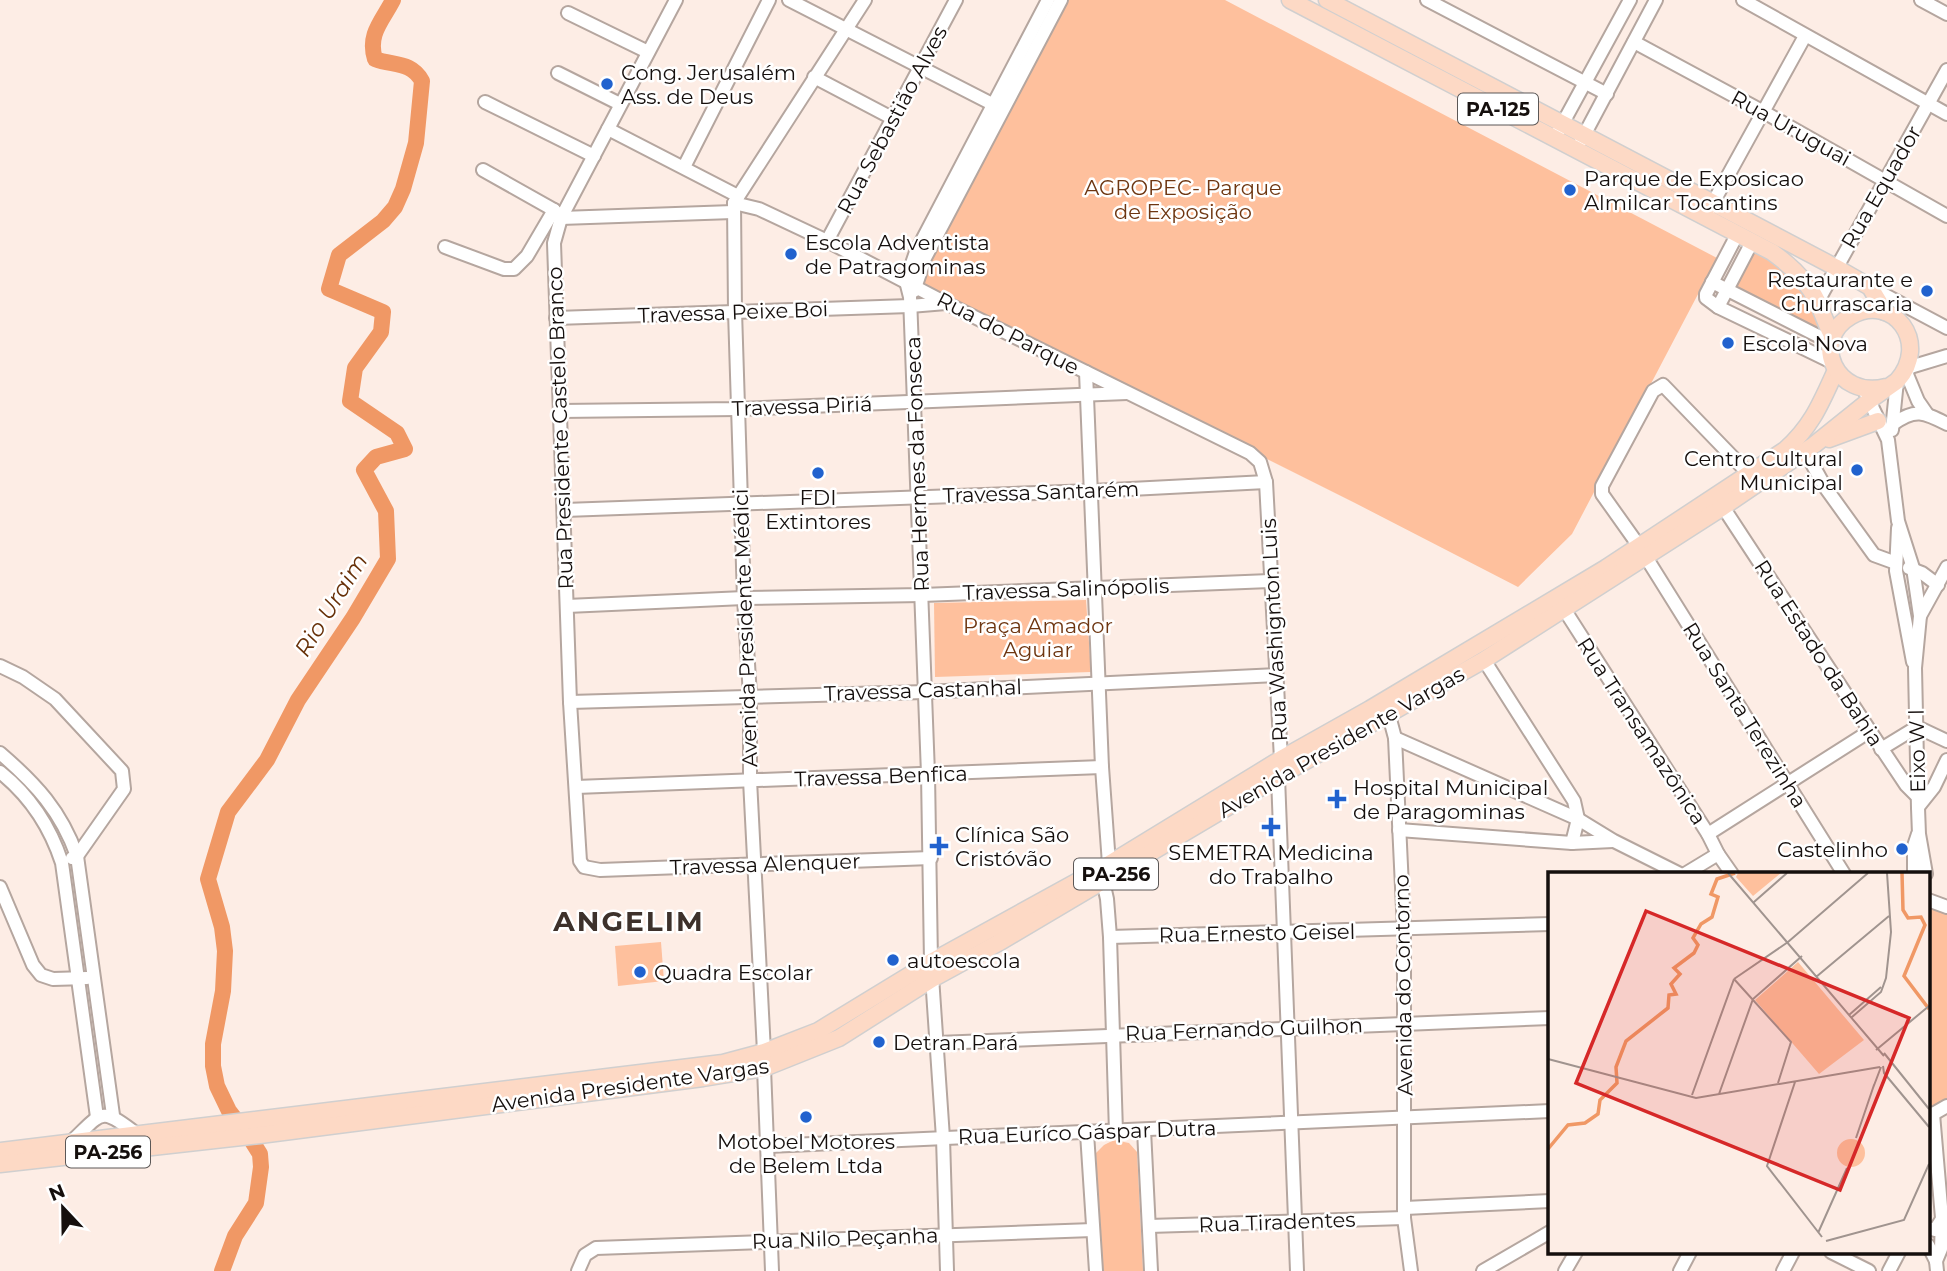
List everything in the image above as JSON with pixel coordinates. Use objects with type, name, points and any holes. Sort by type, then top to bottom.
[{"type":"main road","name":"PA-125","points":[[1290,0],[1331,9],[1421,48],[1713,201],[1870,287],[1889,314],[1904,326],[1910,339],[1911,354],[1899,377]]},
{"type":"main road","name":"PA-125","points":[[1331,9],[1413,63],[1554,140],[1745,237],[1786,262],[1804,280],[1818,301],[1832,340],[1834,366]]},
{"type":"main road","points":[[1413,63],[1421,48]]},
{"type":"main road","name":"PA-125","points":[[1832,340],[1839,326],[1849,317],[1872,310],[1889,314]]},
{"type":"main road","points":[[1834,366],[1853,386],[1867,395],[1899,377]]},
{"type":"main road","name":"Avenida Presidente Vargas","points":[[764,1060],[818,1031],[931,962],[1109,864],[1281,759],[1484,660],[1564,609],[1785,450],[1807,428],[1834,366]]},
{"type":"main road","name":"Avenida Presidente Vargas","points":[[214,1133],[441,1105],[723,1063],[764,1060],[830,1043],[932,979],[1278,778],[1606,568],[1642,552],[1723,507],[1810,448],[1867,395]]},
{"type":"main road","points":[[1810,448],[1885,423]]},
{"type":"main road","name":"PA-256","points":[[0,1151],[138,1135],[214,1133]]},
{"type":"main road","name":"PA-256","points":[[0,1164],[214,1133]]},
{"type":"street","name":"Rua Presidente Castelo Branco","points":[[600,870],[584,867],[580,861],[570,702],[556,318],[554,250],[557,214],[594,156],[676,0]]},
{"type":"street","points":[[684,167],[769,0]]},
{"type":"street","points":[[789,0],[999,107]]},
{"type":"street","points":[[735,204],[865,0]]},
{"type":"street","name":"Rua Sebastião Alves","points":[[827,241],[956,0]]},
{"type":"street","points":[[911,293],[1048,0]]},
{"type":"street","points":[[999,107],[1061,0]]},
{"type":"street","points":[[1427,0],[1607,94]]},
{"type":"street","points":[[1554,140],[1631,0],[1654,5],[1576,150]]},
{"type":"street","points":[[1743,0],[1947,114]]},
{"type":"street","points":[[1921,0],[1947,14]]},
{"type":"street","points":[[568,13],[648,51]]},
{"type":"street","points":[[1706,217],[1805,36]]},
{"type":"street","name":"Rua Uruguai","points":[[1634,42],[1947,216]]},
{"type":"street","name":"Rua Equador","points":[[1818,301],[1947,70]]},
{"type":"street","points":[[558,73],[620,104]]},
{"type":"street","points":[[814,77],[892,118]]},
{"type":"street","points":[[485,102],[594,156]]},
{"type":"street","points":[[608,129],[684,167],[735,204]]},
{"type":"street","points":[[483,170],[557,214],[735,204]]},
{"type":"street","name":"Rua do Parque","points":[[735,204],[759,209],[827,241],[911,293],[946,303],[1250,453],[1260,462],[1266,482]]},
{"type":"street","name":"Avenida Presidente Médici","points":[[735,204],[740,504],[772,1271]]},
{"type":"street","points":[[444,247],[504,269],[514,269],[527,256],[557,214]]},
{"type":"street","points":[[1745,237],[1712,282],[1706,298],[1718,307],[1834,366]]},
{"type":"street","points":[[1718,307],[1745,237]]},
{"type":"street","points":[[1712,282],[1832,340]]},
{"type":"street","name":"PA-125","points":[[1870,287],[1947,328]]},
{"type":"street","name":"Travessa Peixe Boi","points":[[556,318],[735,311],[911,293],[946,303]]},
{"type":"street","name":"Rua Hermes da Fonseca","points":[[911,293],[931,858],[931,962],[943,1138],[947,1271]]},
{"type":"street","name":"PA-125","points":[[1889,314],[1917,314]]},
{"type":"street","points":[[1885,423],[1899,377],[1947,356]]},
{"type":"street","points":[[1086,372],[1102,767],[1109,864]]},
{"type":"street","points":[[1899,377],[1927,414]]},
{"type":"street","name":"Rua Santa Terezinha","points":[[1749,474],[1663,385],[1653,391],[1601,490],[1843,872]]},
{"type":"street","name":"Travessa Piriá","points":[[560,411],[738,409],[1127,393]]},
{"type":"street","points":[[1867,395],[1885,423]]},
{"type":"street","points":[[1885,423],[1909,414],[1927,414],[1947,424]]},
{"type":"street","name":"Eixo W l","points":[[1885,423],[1898,521],[1896,567],[1915,668]]},
{"type":"street","points":[[1810,448],[1825,487],[1874,555],[1896,567],[1913,568],[1938,584]]},
{"type":"street","name":"Travessa Santarém","points":[[565,510],[1266,482]]},
{"type":"street","name":"Rua Washignton Luis","points":[[1266,482],[1281,759],[1278,778],[1297,1271]]},
{"type":"street","name":"Rua Estado da Bahia","points":[[1723,507],[1918,802]]},
{"type":"street","name":"Eixo W l","points":[[1898,521],[1913,568],[1920,616],[1915,668],[1919,834],[1926,872]]},
{"type":"street","points":[[1906,620],[1920,616],[1947,567]]},
{"type":"street","name":"Travessa Salinópolis","points":[[567,606],[744,598],[922,595],[1270,580]]},
{"type":"street","name":"Rua Transamazônica","points":[[1564,609],[1731,872]]},
{"type":"street","points":[[1484,660],[1574,800],[1578,819],[1572,843]]},
{"type":"street","points":[[0,666],[23,677],[55,699],[122,771],[124,789],[77,856],[62,863]]},
{"type":"street","name":"Travessa Castanhal","points":[[570,702],[926,692],[1276,675]]},
{"type":"street","name":"Avenida do Contorno","points":[[1387,707],[1395,738],[1404,930],[1405,1213],[1411,1271]]},
{"type":"street","points":[[1881,749],[1917,727],[1947,741]]},
{"type":"street","points":[[1708,834],[1870,731]]},
{"type":"street","points":[[1395,738],[1578,819],[1614,841],[1679,872]]},
{"type":"street","points":[[0,753],[49,800],[69,832],[77,856],[113,1115]]},
{"type":"street","points":[[1918,802],[1934,787],[1947,760]]},
{"type":"street","name":"Travessa Benfica","points":[[576,787],[1102,767]]},
{"type":"street","points":[[0,772],[34,807],[53,837],[62,863],[97,1117]]},
{"type":"street","points":[[1399,830],[1572,843],[1614,841]]},
{"type":"street","name":"Eixo W l","points":[[1914,872],[1914,846],[1919,834]]},
{"type":"street","points":[[1686,872],[1718,854]]},
{"type":"street","name":"Travessa Alenquer","points":[[600,870],[931,858]]},
{"type":"street","points":[[1103,881],[1110,937],[1116,1132]]},
{"type":"street","points":[[0,887],[33,965],[41,975],[53,979],[95,976]]},
{"type":"street","points":[[1930,901],[1947,907]]},
{"type":"street","name":"Rua Ernesto Geisel","points":[[1110,937],[1548,924]]},
{"type":"street","name":"Rua Fernando Guilhon","points":[[938,1043],[1548,1018]]},
{"type":"street","points":[[89,1051],[104,1049]]},
{"type":"street","points":[[1936,1266],[1944,1221],[1930,1113],[1947,1106]]},
{"type":"street","name":"Rua Euríco Gáspar Dutra","points":[[768,1146],[1548,1111]]},
{"type":"street","points":[[70,1143],[97,1117],[105,1115],[113,1115],[138,1135]]},
{"type":"street","points":[[1144,1130],[1151,1271]]},
{"type":"street","points":[[1087,1133],[1096,1271]]},
{"type":"street","name":"Rua Tiradentes","points":[[1149,1226],[1295,1222],[1548,1201]]},
{"type":"street","points":[[1930,1229],[1935,1230],[1944,1221]]},
{"type":"street","name":"Rua Nilo Peçanha","points":[[578,1271],[585,1255],[596,1248],[1093,1230]]},
{"type":"street","points":[[1483,1271],[1548,1233]]},
{"type":"street","points":[[1565,1271],[1575,1254]]},
{"type":"street","points":[[1680,1271],[1689,1254]]},
{"type":"street","points":[[1783,1271],[1792,1254]]},
{"type":"street","points":[[1835,1254],[1869,1271]]},
{"type":"street","points":[[1889,1271],[1898,1254]]},
{"type":"green space","name":"AGROPEC- Parque de Exposição","points":[[1065,0],[1225,0],[1717,258],[1572,534],[1518,587],[920,286],[920,279]]},
{"type":"green space","points":[[1755,249],[1802,283],[1821,327],[1819,329],[1738,287],[1737,281]]},
{"type":"green space","name":"Praça Amador Aguiar","points":[[1086,600],[1091,672],[935,677],[934,603]]},
{"type":"green space","points":[[1930,907],[1947,912],[1947,1102],[1930,1112]]},
{"type":"green space","name":"Quadra Escolar","points":[[661,942],[664,981],[618,986],[615,946]]},
{"type":"green space","points":[[1114,1140],[1129,1143],[1137,1152],[1143,1271],[1102,1271],[1096,1153]]},
{"type":"waterway","name":"Rio Uraim","points":[[222,1271],[235,1236],[256,1203],[261,1167],[260,1154],[229,1111],[217,1086],[213,1066],[213,1044],[223,991],[225,951],[222,927],[208,879],[228,812],[267,760],[298,700],[353,618],[388,559],[386,511],[364,470],[376,457],[405,449],[397,433],[350,401],[355,368],[381,332],[383,312],[329,289],[339,255],[383,221],[395,207],[416,143],[422,81],[407,67],[375,59],[373,50],[377,28],[393,0]]},
{"type":"place","name":"Cong. Jerusalém Ass. de Deus","points":[[607,84]]},
{"type":"place","name":"Parque de Exposicao Almilcar Tocantins","points":[[1570,190]]},
{"type":"place","name":"Escola Adventista de Patragominas","points":[[791,254]]},
{"type":"place","name":"Restaurante e Churrascaria","points":[[1927,291]]},
{"type":"place","name":"Escola Nova","points":[[1728,343]]},
{"type":"place","name":"Centro Cultural Municipal","points":[[1857,470]]},
{"type":"place","name":"FDI Extintores","points":[[818,473]]},
{"type":"place","name":"Hospital Municipal de Paragominas","points":[[1337,799]]},
{"type":"place","name":"SEMETRA Medicina do Trabalho","points":[[1271,827]]},
{"type":"place","name":"Clínica São Cristóvão","points":[[939,846]]},
{"type":"place","name":"Castelinho","points":[[1902,849]]},
{"type":"place","name":"autoescola","points":[[893,960]]},
{"type":"place","name":"Quadra Escolar","points":[[640,972]]},
{"type":"place","name":"Detran Pará","points":[[879,1042]]},
{"type":"place","name":"Motobel Motores de Belem Ltda","points":[[806,1117]]},
{"type":"district","name":"ANGELIM","points":[[629,921]]}]
